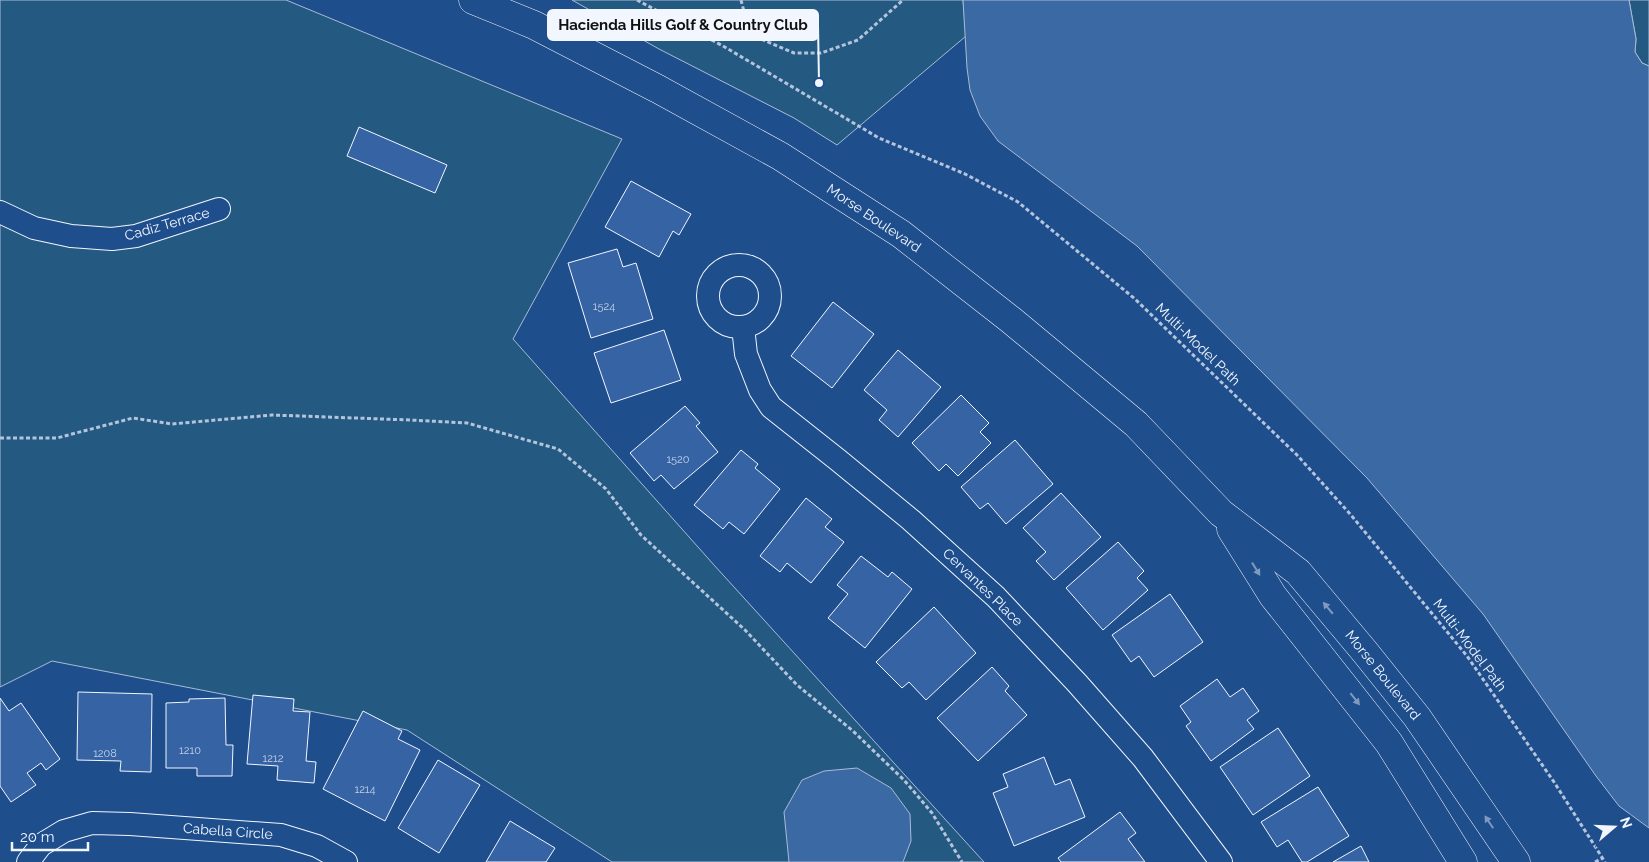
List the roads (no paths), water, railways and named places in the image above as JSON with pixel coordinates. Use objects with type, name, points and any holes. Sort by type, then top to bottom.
[{"type":"street","name":"Morse Boulevard","points":[[473,0],[534,25],[658,89],[780,156],[901,234],[1011,320],[1136,424],[1221,513],[1298,572],[1417,716],[1516,862]]},
{"type":"street","name":"Cadiz Terrace","points":[[0,212],[34,228],[71,236],[112,240],[136,236],[219,209]]},
{"type":"street","name":"Cervantes Place","points":[[743,327],[746,354],[760,390],[771,407],[903,514],[996,597],[1077,683],[1143,758],[1220,862]]},
{"type":"street","name":"Morse Boulevard","points":[[1221,513],[1273,596],[1390,743],[1463,862]]},
{"type":"street","name":"Cabella Circle","points":[[28,862],[40,845],[64,831],[92,823],[281,834],[317,846],[346,862]]},
{"type":"place","name":"Hacienda Hills Golf & Country Club","points":[[819,83]]}]
